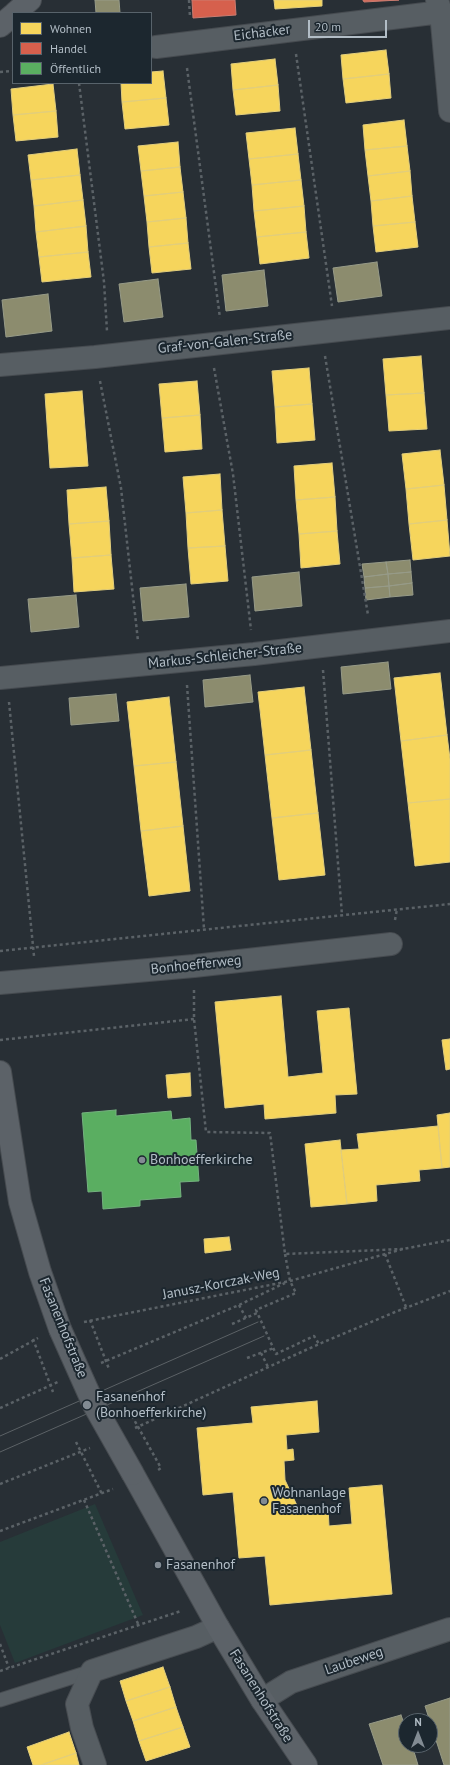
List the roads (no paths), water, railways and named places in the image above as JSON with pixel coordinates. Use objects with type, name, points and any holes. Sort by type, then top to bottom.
[{"type":"street","points":[[16,12],[30,0]]},
{"type":"street","points":[[439,6],[450,111]]},
{"type":"street","name":"Eichäcker","points":[[156,47],[293,30],[439,6]]},
{"type":"street","points":[[0,26],[12,16]]},
{"type":"street","name":"Graf-von-Galen-Straße","points":[[0,366],[450,318]]},
{"type":"street","name":"Markus-Schleicher-Straße","points":[[3,678],[254,654],[450,631]]},
{"type":"street","name":"Bonhoefferweg","points":[[0,983],[194,966],[391,944]]},
{"type":"street","name":"Fasanenhofstraße","points":[[0,1072],[20,1202],[40,1272],[60,1329],[94,1405],[204,1603],[262,1700],[306,1765]]},
{"type":"street","points":[[95,1765],[82,1728],[77,1704],[92,1671],[196,1637],[218,1627]]},
{"type":"street","name":"Laubeweg","points":[[262,1700],[291,1682],[450,1629]]},
{"type":"lane","points":[[0,1700],[92,1671]]},
{"type":"tram line","points":[[0,1436],[258,1322]]},
{"type":"tram line","points":[[0,1452],[264,1336]]},
{"type":"place","name":"Bonhoefferkirche","points":[[142,1160]]},
{"type":"place","name":"Fasanenhof (Bonhoefferkirche)","points":[[87,1405]]},
{"type":"place","name":"Wohnanlage Fasanenhof","points":[[264,1501]]},
{"type":"place","name":"Fasanenhof","points":[[158,1565]]}]
